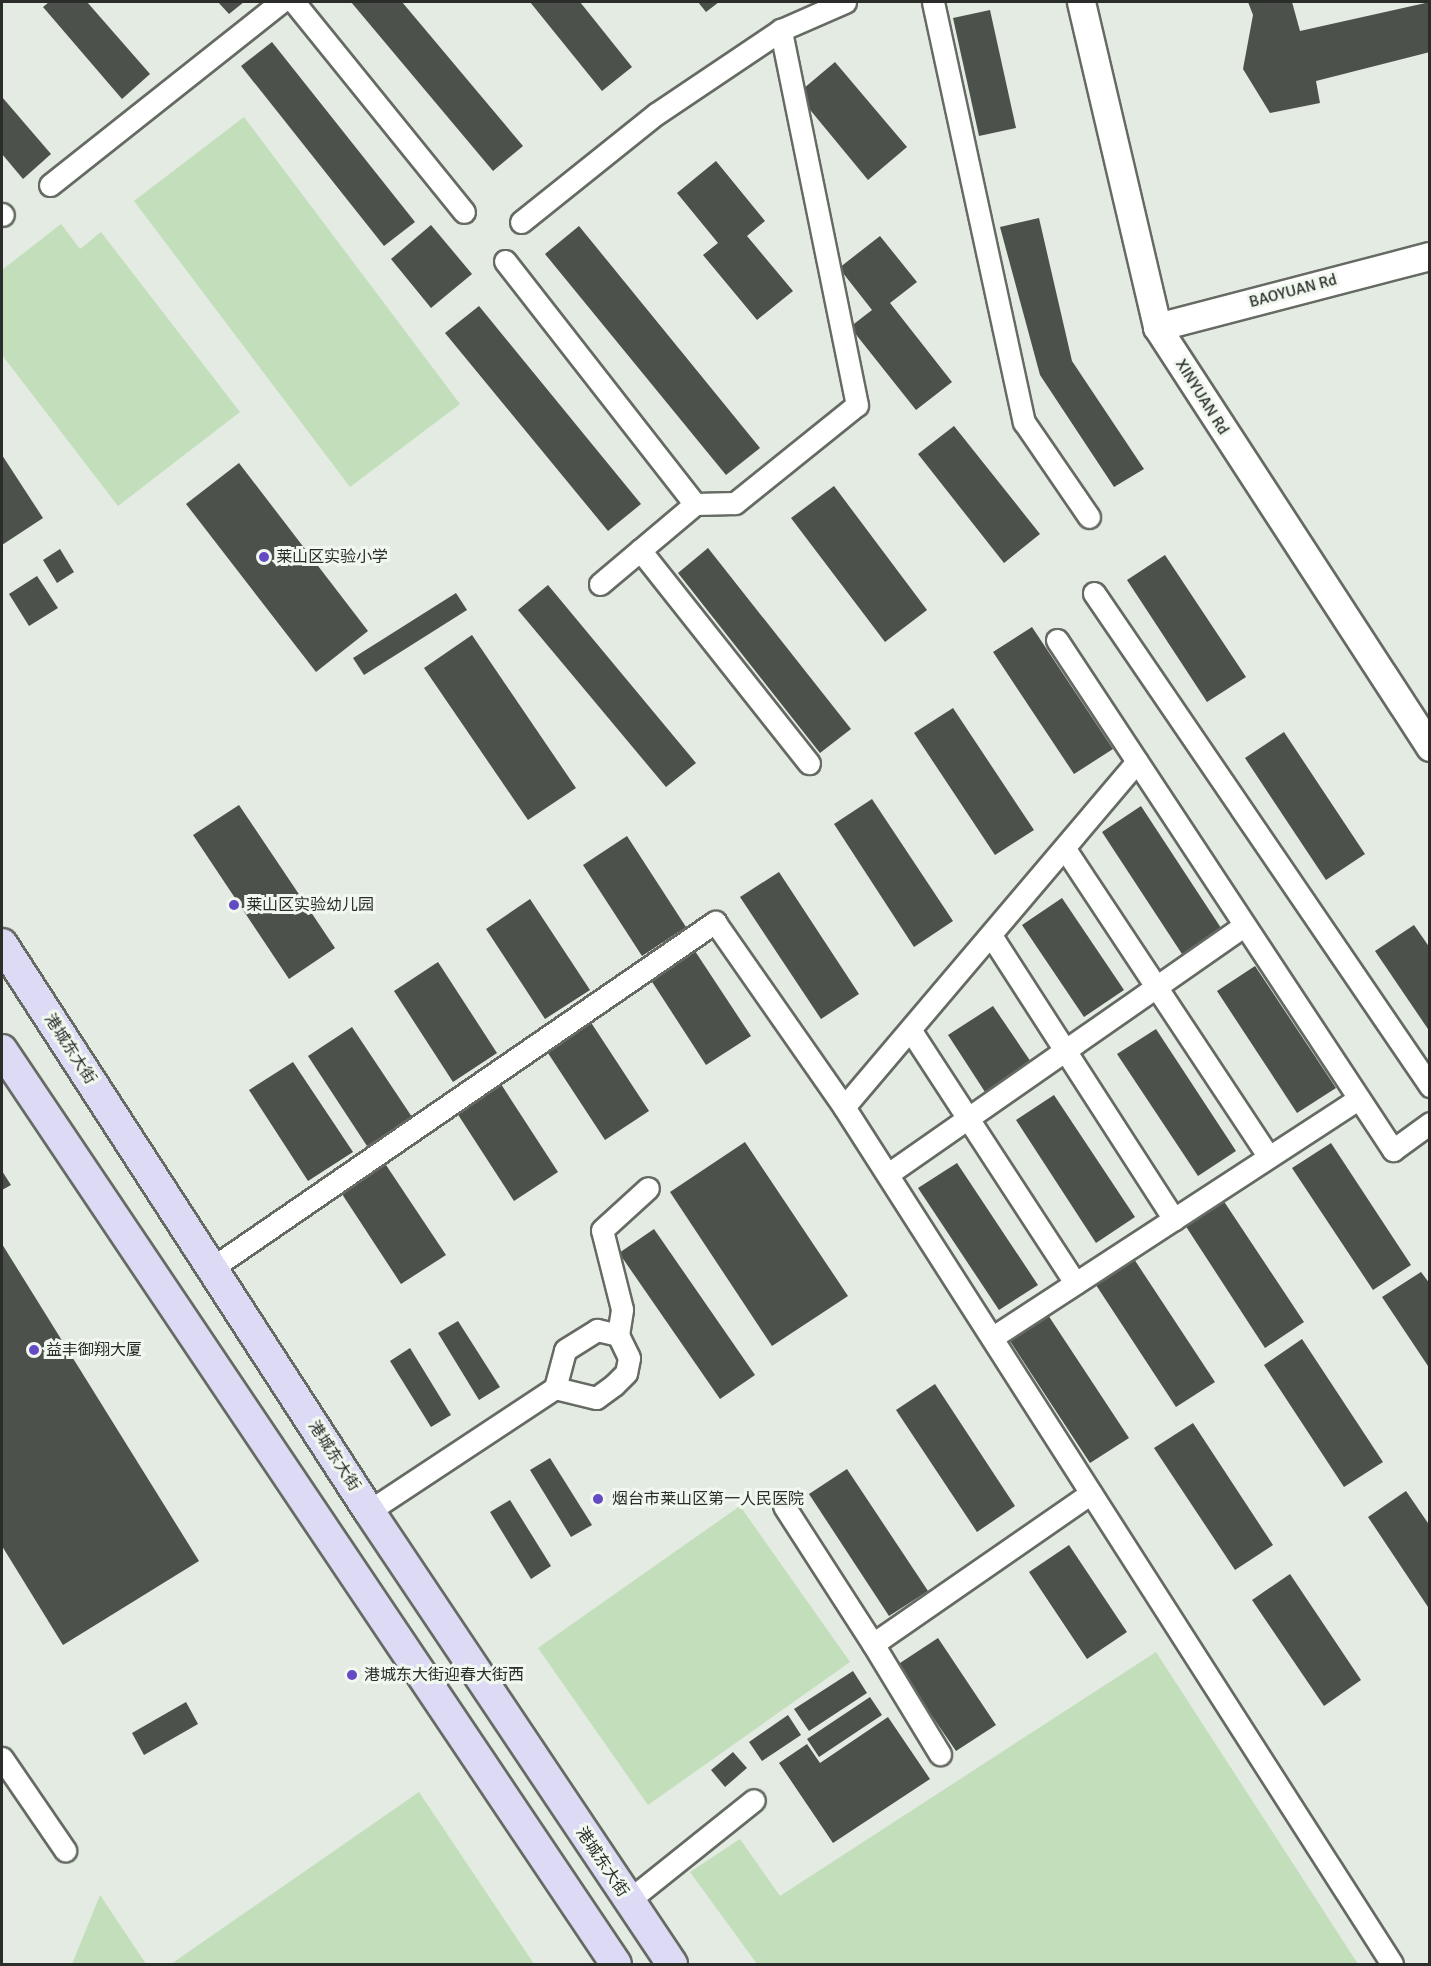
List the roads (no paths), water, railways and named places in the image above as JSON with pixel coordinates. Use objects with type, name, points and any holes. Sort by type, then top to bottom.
[{"type":"main road","name":"港城东大街","points":[[2,944],[369,1511],[672,1965]]},
{"type":"main road","points":[[2,1050],[616,1965]]},
{"type":"street","points":[[50,185],[281,2]]},
{"type":"street","points":[[294,2],[464,212]]},
{"type":"street","points":[[520,222],[656,114],[781,30],[845,2]]},
{"type":"street","points":[[933,2],[1024,422],[1089,517]]},
{"type":"street","name":"XINYUAN Rd","points":[[1081,2],[1157,327],[1430,747]]},
{"type":"street","points":[[600,584],[695,504],[735,503],[857,405],[781,30]]},
{"type":"street","name":"BAOYUAN Rd","points":[[1157,327],[1430,256]]},
{"type":"street","points":[[505,261],[695,504]]},
{"type":"street","points":[[640,550],[809,763]]},
{"type":"street","points":[[1094,593],[1430,1086]]},
{"type":"street","points":[[1057,640],[1356,1100],[1393,1150],[1430,1123]]},
{"type":"street","points":[[844,1107],[992,937],[1137,762]]},
{"type":"street","points":[[1065,849],[1160,986],[1269,1157]]},
{"type":"street","points":[[213,1268],[715,922],[888,1174],[1392,1965]]},
{"type":"street","points":[[888,1174],[1066,1053],[1244,926]]},
{"type":"street","points":[[992,937],[1174,1219]]},
{"type":"street","points":[[911,1031],[1075,1283]]},
{"type":"street","points":[[993,1337],[1356,1100]]},
{"type":"street","points":[[555,1388],[596,1398],[626,1373],[629,1358],[618,1335],[622,1309],[602,1230],[648,1188]]},
{"type":"street","points":[[369,1511],[555,1388],[565,1350],[597,1330],[618,1335]]},
{"type":"street","points":[[873,1644],[1091,1493]]},
{"type":"street","points":[[784,1506],[873,1644],[940,1754]]},
{"type":"street","points":[[2,1758],[65,1850]]},
{"type":"street","points":[[628,1901],[754,1800]]},
{"type":"place","name":"莱山区实验小学","points":[[264,557]]},
{"type":"place","name":"莱山区实验幼儿园","points":[[234,905]]},
{"type":"place","name":"益丰御翔大厦","points":[[34,1350]]},
{"type":"place","name":"烟台市莱山区第一人民医院","points":[[598,1499]]},
{"type":"place","name":"港城东大街迎春大街西","points":[[352,1675]]}]
